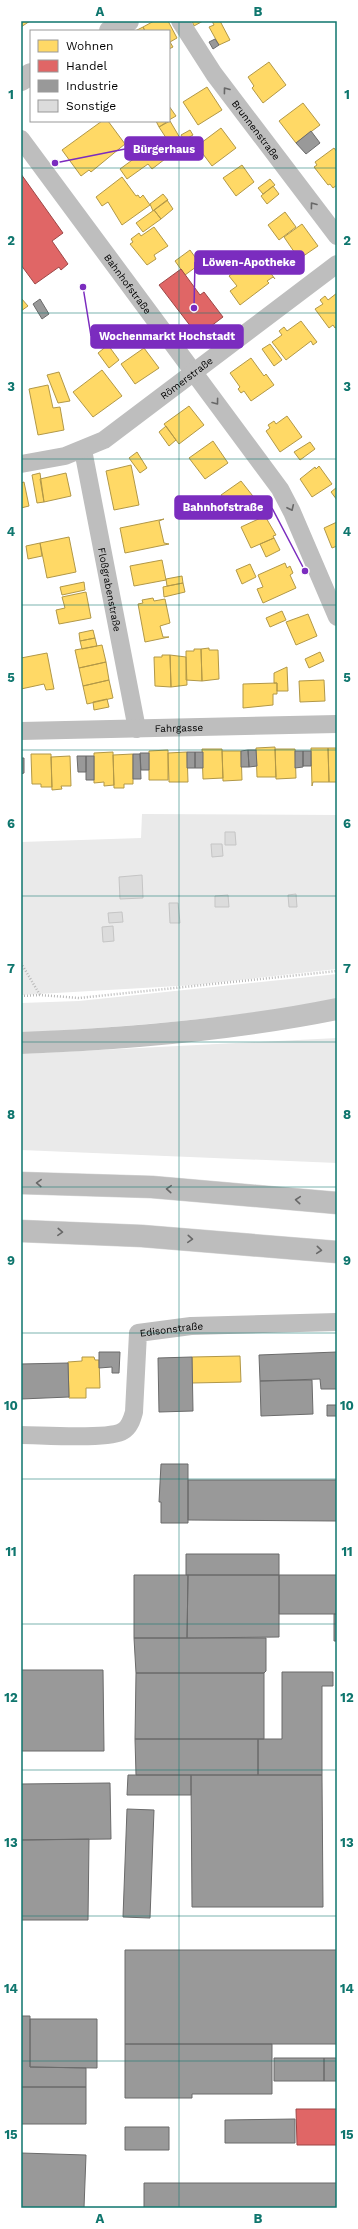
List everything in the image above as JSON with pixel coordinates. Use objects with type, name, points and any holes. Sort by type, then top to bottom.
[{"type":"highway","points":[[21,1183],[152,1187],[337,1203]]},
{"type":"highway","points":[[21,1231],[142,1236],[337,1252]]},
{"type":"main road","points":[[21,1043],[116,1038],[274,1022],[337,1009]]},
{"type":"main road","points":[[274,1022],[337,1023]]},
{"type":"street","points":[[112,30],[128,21]]},
{"type":"street","name":"Brunnenstraße","points":[[180,21],[214,74],[337,236]]},
{"type":"street","points":[[21,80],[30,75]]},
{"type":"street","name":"Bahnhofstraße","points":[[21,139],[285,497],[337,617]]},
{"type":"street","name":"Römerstraße","points":[[21,464],[83,450],[104,440],[192,371],[337,264]]},
{"type":"street","name":"Floßgrabenstraße","points":[[83,450],[137,728]]},
{"type":"street","name":"Fahrgasse","points":[[21,731],[337,724]]},
{"type":"street","name":"Edisonstraße","points":[[21,1435],[105,1435],[123,1431],[131,1422],[134,1412],[138,1333],[191,1326],[337,1322]]},
{"type":"path","points":[[21,963],[40,995]]},
{"type":"path","points":[[21,996],[40,995],[79,998],[337,971]]},
{"type":"shaded area","points":[[142,814],[337,815],[337,969],[195,985],[21,995],[21,842],[141,838]]},
{"type":"shaded area","points":[[337,974],[337,1001],[179,1021],[21,1033],[21,1003],[79,1001]]},
{"type":"shaded area","points":[[337,1038],[337,1163],[21,1150],[21,1054]]},
{"type":"building: Wohnen","points":[[21,21],[30,21],[21,27]]},
{"type":"building: Wohnen","points":[[154,21],[168,21],[177,38],[170,42],[170,30],[144,30],[143,27]]},
{"type":"building: Wohnen","points":[[192,21],[203,21],[194,26]]},
{"type":"building: Wohnen","points":[[212,21],[220,21],[230,40],[219,45],[209,27],[214,25]]},
{"type":"building: Wohnen","points":[[143,27],[144,30],[137,30]]},
{"type":"building: Wohnen","points":[[269,62],[286,85],[263,103],[252,88],[254,86],[248,77]]},
{"type":"building: Wohnen","points":[[207,87],[222,110],[198,125],[183,102]]},
{"type":"building: Wohnen","points":[[303,103],[320,125],[296,143],[279,121]]},
{"type":"building: Wohnen","points":[[170,107],[176,116],[170,119]]},
{"type":"building: Wohnen","points":[[170,121],[180,138],[170,144],[159,127]]},
{"type":"building: Wohnen","points":[[101,122],[109,122],[125,144],[91,172],[89,170],[81,176],[62,150]]},
{"type":"building: Wohnen","points":[[156,122],[166,122],[159,127]]},
{"type":"building: Wohnen","points":[[221,128],[236,148],[212,166],[197,146]]},
{"type":"building: Wohnen","points":[[190,130],[193,135],[184,140],[181,135]]},
{"type":"building: Wohnen","points":[[158,141],[169,156],[152,169],[148,164],[127,179],[120,169]]},
{"type":"building: Wohnen","points":[[334,148],[337,152],[337,185],[333,188],[330,184],[328,185],[314,167],[317,165],[315,162]]},
{"type":"building: Wohnen","points":[[242,165],[254,182],[236,196],[223,178]]},
{"type":"building: Wohnen","points":[[122,177],[136,196],[138,195],[140,198],[143,195],[150,205],[122,225],[108,202],[102,206],[96,197]]},
{"type":"building: Wohnen","points":[[270,179],[275,185],[263,194],[258,188]]},
{"type":"building: Wohnen","points":[[273,186],[279,194],[267,204],[261,196]]},
{"type":"building: Wohnen","points":[[163,194],[168,200],[153,211],[150,204]]},
{"type":"building: Wohnen","points":[[167,200],[173,209],[161,219],[154,210]]},
{"type":"building: Wohnen","points":[[154,210],[161,219],[143,232],[136,223]]},
{"type":"building: Wohnen","points":[[285,212],[296,227],[279,240],[268,225]]},
{"type":"building: Wohnen","points":[[302,224],[318,246],[299,259],[284,237]]},
{"type":"building: Wohnen","points":[[154,227],[168,246],[154,255],[156,259],[147,265],[130,244],[133,242],[131,239],[139,233],[141,236]]},
{"type":"building: Wohnen","points":[[190,250],[200,264],[185,275],[175,261]]},
{"type":"building: Wohnen","points":[[257,255],[275,279],[273,277],[267,281],[269,283],[240,305],[230,291],[237,286],[229,276]]},
{"type":"building: Wohnen","points":[[337,293],[337,327],[335,328],[333,325],[329,328],[315,309],[323,304],[320,300],[325,296],[328,300]]},
{"type":"building: Wohnen","points":[[21,298],[28,306],[21,311]]},
{"type":"building: Wohnen","points":[[301,321],[317,342],[313,345],[311,341],[286,360],[272,342],[282,335],[279,331],[284,327],[287,331]]},
{"type":"building: Wohnen","points":[[270,344],[282,360],[274,366],[262,349]]},
{"type":"building: Wohnen","points":[[108,345],[119,360],[109,368],[98,353]]},
{"type":"building: Wohnen","points":[[144,348],[159,368],[135,384],[121,364]]},
{"type":"building: Wohnen","points":[[251,358],[264,376],[266,374],[274,385],[251,401],[244,391],[241,393],[238,389],[240,387],[230,373]]},
{"type":"building: Wohnen","points":[[102,370],[122,396],[93,417],[73,392]]},
{"type":"building: Wohnen","points":[[59,372],[70,401],[58,403],[47,375]]},
{"type":"building: Wohnen","points":[[48,385],[53,408],[60,407],[64,430],[38,435],[29,389]]},
{"type":"building: Wohnen","points":[[189,406],[204,425],[179,444],[164,424]]},
{"type":"building: Wohnen","points":[[287,416],[302,437],[280,452],[266,431],[270,428],[268,425],[274,421],[276,424]]},
{"type":"building: Wohnen","points":[[166,426],[176,440],[169,446],[159,432]]},
{"type":"building: Wohnen","points":[[213,441],[228,463],[205,479],[189,458]]},
{"type":"building: Wohnen","points":[[310,442],[315,449],[300,460],[294,452]]},
{"type":"building: Wohnen","points":[[137,452],[147,468],[140,473],[129,458]]},
{"type":"building: Wohnen","points":[[131,465],[139,505],[114,510],[106,471]]},
{"type":"building: Wohnen","points":[[319,466],[332,484],[312,497],[300,479],[315,467],[316,469]]},
{"type":"building: Wohnen","points":[[40,473],[44,502],[37,503],[32,475]]},
{"type":"building: Wohnen","points":[[66,473],[71,496],[44,502],[40,479]]},
{"type":"building: Wohnen","points":[[241,481],[256,500],[236,515],[221,495]]},
{"type":"building: Wohnen","points":[[24,482],[29,506],[21,508],[21,483]]},
{"type":"building: Wohnen","points":[[337,487],[337,500],[331,492]]},
{"type":"building: Wohnen","points":[[265,516],[276,535],[273,536],[274,538],[251,548],[241,527]]},
{"type":"building: Wohnen","points":[[164,519],[159,521],[164,543],[169,544],[125,553],[120,528]]},
{"type":"building: Wohnen","points":[[337,522],[337,546],[332,548],[324,528]]},
{"type":"building: Wohnen","points":[[69,537],[76,572],[47,578],[40,543]]},
{"type":"building: Wohnen","points":[[274,538],[280,550],[266,557],[260,544]]},
{"type":"building: Wohnen","points":[[40,543],[42,556],[28,559],[26,546]]},
{"type":"building: Wohnen","points":[[162,560],[166,580],[134,586],[130,566]]},
{"type":"building: Wohnen","points":[[285,563],[287,568],[290,566],[293,573],[290,575],[296,588],[263,603],[257,589],[263,587],[258,575]]},
{"type":"building: Wohnen","points":[[250,564],[256,577],[242,584],[236,570]]},
{"type":"building: Wohnen","points":[[182,576],[183,583],[167,586],[166,579]]},
{"type":"building: Wohnen","points":[[84,582],[85,590],[62,595],[60,587]]},
{"type":"building: Wohnen","points":[[183,583],[185,592],[164,597],[163,587]]},
{"type":"building: Wohnen","points":[[86,592],[91,618],[59,624],[56,610],[65,608],[62,597]]},
{"type":"building: Wohnen","points":[[153,598],[154,601],[165,599],[170,623],[160,626],[163,637],[169,637],[145,642],[138,604],[143,603],[142,600]]},
{"type":"building: Wohnen","points":[[282,611],[286,620],[270,627],[266,618]]},
{"type":"building: Wohnen","points":[[308,614],[317,636],[296,645],[286,622]]},
{"type":"building: Wohnen","points":[[93,630],[95,638],[80,641],[79,633]]},
{"type":"building: Wohnen","points":[[95,638],[97,646],[82,649],[80,641]]},
{"type":"building: Wohnen","points":[[102,645],[106,662],[79,668],[75,650]]},
{"type":"building: Wohnen","points":[[209,648],[209,650],[218,650],[219,679],[202,681],[201,649]]},
{"type":"building: Wohnen","points":[[194,649],[201,649],[202,681],[186,680],[186,651],[194,651]]},
{"type":"building: Wohnen","points":[[320,652],[324,661],[309,668],[305,659]]},
{"type":"building: Wohnen","points":[[47,653],[54,689],[46,690],[44,684],[21,689],[21,658]]},
{"type":"building: Wohnen","points":[[162,655],[170,655],[171,687],[155,686],[154,657],[162,657]]},
{"type":"building: Wohnen","points":[[170,655],[186,657],[187,685],[171,687]]},
{"type":"building: Wohnen","points":[[106,662],[109,680],[83,686],[79,668]]},
{"type":"building: Wohnen","points":[[287,667],[288,691],[277,691],[277,683],[274,683],[274,673]]},
{"type":"building: Wohnen","points":[[109,680],[113,698],[87,704],[83,686]]},
{"type":"building: Wohnen","points":[[324,680],[325,701],[300,702],[299,681]]},
{"type":"building: Wohnen","points":[[277,683],[277,694],[273,694],[273,705],[243,708],[243,684]]},
{"type":"building: Wohnen","points":[[107,699],[109,707],[94,710],[93,702]]},
{"type":"building: Wohnen","points":[[275,747],[276,777],[257,777],[256,748]]},
{"type":"building: Wohnen","points":[[311,748],[328,748],[329,782],[313,782],[312,786]]},
{"type":"building: Wohnen","points":[[328,748],[337,748],[337,782],[329,782]]},
{"type":"building: Wohnen","points":[[202,749],[222,749],[223,778],[203,779]]},
{"type":"building: Wohnen","points":[[275,749],[295,749],[296,778],[276,779]]},
{"type":"building: Wohnen","points":[[168,750],[168,780],[149,780],[149,751]]},
{"type":"building: Wohnen","points":[[222,751],[241,751],[242,780],[223,781]]},
{"type":"building: Wohnen","points":[[113,752],[114,785],[104,786],[104,782],[94,783],[94,753]]},
{"type":"building: Wohnen","points":[[187,752],[188,782],[169,782],[168,753]]},
{"type":"building: Wohnen","points":[[31,754],[51,754],[52,787],[41,787],[41,784],[32,784]]},
{"type":"building: Wohnen","points":[[133,754],[133,784],[124,784],[124,788],[114,788],[113,755]]},
{"type":"building: Wohnen","points":[[70,756],[71,786],[61,786],[62,789],[52,790],[51,757]]},
{"type":"building: Wohnen","points":[[240,1356],[241,1382],[192,1383],[192,1357]]},
{"type":"building: Wohnen","points":[[82,1357],[94,1357],[95,1360],[99,1360],[100,1388],[86,1388],[86,1398],[69,1398],[68,1362],[82,1361]]},
{"type":"building: Handel","points":[[21,174],[63,233],[52,241],[68,264],[61,270],[59,267],[35,284],[21,265]]},
{"type":"building: Handel","points":[[181,269],[200,295],[204,292],[223,317],[198,336],[159,285]]},
{"type":"building: Handel","points":[[296,2109],[337,2109],[337,2145],[297,2145]]},
{"type":"building: Industrie","points":[[215,39],[219,45],[213,49],[209,42]]},
{"type":"building: Industrie","points":[[311,131],[320,143],[306,154],[296,143]]},
{"type":"building: Industrie","points":[[40,299],[49,314],[42,319],[33,304]]},
{"type":"building: Industrie","points":[[248,750],[249,767],[241,767],[241,751]]},
{"type":"building: Industrie","points":[[248,750],[256,750],[257,766],[249,767]]},
{"type":"building: Industrie","points":[[295,751],[303,751],[303,767],[295,768]]},
{"type":"building: Industrie","points":[[303,751],[311,751],[311,766],[303,766]]},
{"type":"building: Industrie","points":[[187,752],[195,752],[195,768],[187,768]]},
{"type":"building: Industrie","points":[[195,752],[203,752],[203,768],[195,768]]},
{"type":"building: Industrie","points":[[140,753],[149,753],[149,770],[141,770]]},
{"type":"building: Industrie","points":[[133,754],[140,754],[141,779],[133,779]]},
{"type":"building: Industrie","points":[[77,756],[86,756],[86,772],[78,772]]},
{"type":"building: Industrie","points":[[86,756],[94,756],[94,780],[86,780]]},
{"type":"building: Industrie","points":[[21,758],[24,758],[24,773],[21,774]]},
{"type":"building: Industrie","points":[[99,1352],[120,1352],[119,1373],[112,1373],[112,1367],[99,1368]]},
{"type":"building: Industrie","points":[[337,1352],[337,1389],[321,1389],[320,1379],[260,1381],[259,1355]]},
{"type":"building: Industrie","points":[[192,1357],[193,1411],[159,1412],[158,1358]]},
{"type":"building: Industrie","points":[[68,1363],[69,1397],[21,1399],[21,1364]]},
{"type":"building: Industrie","points":[[312,1380],[313,1414],[261,1416],[260,1381]]},
{"type":"building: Industrie","points":[[327,1405],[337,1405],[337,1416],[327,1416]]},
{"type":"building: Industrie","points":[[161,1464],[188,1464],[188,1523],[161,1523],[161,1502],[159,1502]]},
{"type":"building: Industrie","points":[[188,1480],[337,1480],[337,1521],[188,1520]]},
{"type":"building: Industrie","points":[[186,1554],[279,1554],[279,1575],[186,1575]]},
{"type":"building: Industrie","points":[[134,1575],[188,1575],[187,1638],[134,1638]]},
{"type":"building: Industrie","points":[[188,1575],[279,1575],[279,1637],[187,1638]]},
{"type":"building: Industrie","points":[[279,1575],[337,1575],[337,1614],[279,1614]]},
{"type":"building: Industrie","points":[[334,1614],[337,1614],[337,1641],[334,1641]]},
{"type":"building: Industrie","points":[[134,1638],[266,1638],[266,1671],[264,1673],[136,1673]]},
{"type":"building: Industrie","points":[[21,1670],[103,1670],[104,1751],[21,1751]]},
{"type":"building: Industrie","points":[[282,1672],[333,1672],[333,1686],[322,1686],[322,1775],[258,1775],[258,1739],[282,1739]]},
{"type":"building: Industrie","points":[[136,1673],[264,1673],[264,1739],[135,1739]]},
{"type":"building: Industrie","points":[[135,1739],[258,1739],[258,1775],[136,1775]]},
{"type":"building: Industrie","points":[[128,1775],[191,1775],[191,1795],[127,1795]]},
{"type":"building: Industrie","points":[[191,1775],[322,1775],[323,1907],[192,1907]]},
{"type":"building: Industrie","points":[[110,1783],[111,1839],[21,1840],[21,1784]]},
{"type":"building: Industrie","points":[[127,1809],[154,1810],[150,1918],[123,1917]]},
{"type":"building: Industrie","points":[[89,1839],[88,1920],[21,1920],[21,1840]]},
{"type":"building: Industrie","points":[[125,1950],[337,1950],[337,2044],[125,2044]]},
{"type":"building: Industrie","points":[[21,2016],[30,2016],[30,2067],[86,2068],[86,2087],[21,2087]]},
{"type":"building: Industrie","points":[[30,2019],[97,2019],[97,2068],[30,2067]]},
{"type":"building: Industrie","points":[[125,2044],[272,2044],[272,2094],[192,2094],[192,2098],[125,2098]]},
{"type":"building: Industrie","points":[[274,2058],[324,2058],[324,2081],[274,2081]]},
{"type":"building: Industrie","points":[[324,2058],[337,2058],[337,2081],[324,2081]]},
{"type":"building: Industrie","points":[[21,2087],[86,2087],[86,2124],[21,2124]]},
{"type":"building: Industrie","points":[[295,2119],[295,2143],[225,2143],[225,2120]]},
{"type":"building: Industrie","points":[[125,2127],[169,2127],[169,2150],[125,2150]]},
{"type":"building: Industrie","points":[[21,2153],[86,2155],[84,2208],[21,2208]]},
{"type":"building: Industrie","points":[[144,2183],[337,2183],[337,2208],[144,2208]]},
{"type":"building: Sonstige","points":[[225,832],[235,832],[236,845],[225,845]]},
{"type":"building: Sonstige","points":[[211,844],[222,844],[223,856],[212,857]]},
{"type":"building: Sonstige","points":[[142,875],[143,898],[120,899],[119,877]]},
{"type":"building: Sonstige","points":[[296,894],[297,907],[289,907],[288,895]]},
{"type":"building: Sonstige","points":[[228,895],[229,907],[215,907],[215,896]]},
{"type":"building: Sonstige","points":[[169,903],[178,903],[180,923],[170,923]]},
{"type":"building: Sonstige","points":[[122,912],[123,922],[109,923],[108,913]]},
{"type":"building: Sonstige","points":[[113,926],[114,941],[103,942],[102,927]]},
{"type":"place","name":"Bürgerhaus","points":[[55,163]]},
{"type":"place","name":"Wochenmarkt Hochstadt","points":[[83,287]]},
{"type":"place","name":"Löwen-Apotheke","points":[[194,308]]},
{"type":"place","name":"Bahnhofstraße","points":[[305,571]]}]
